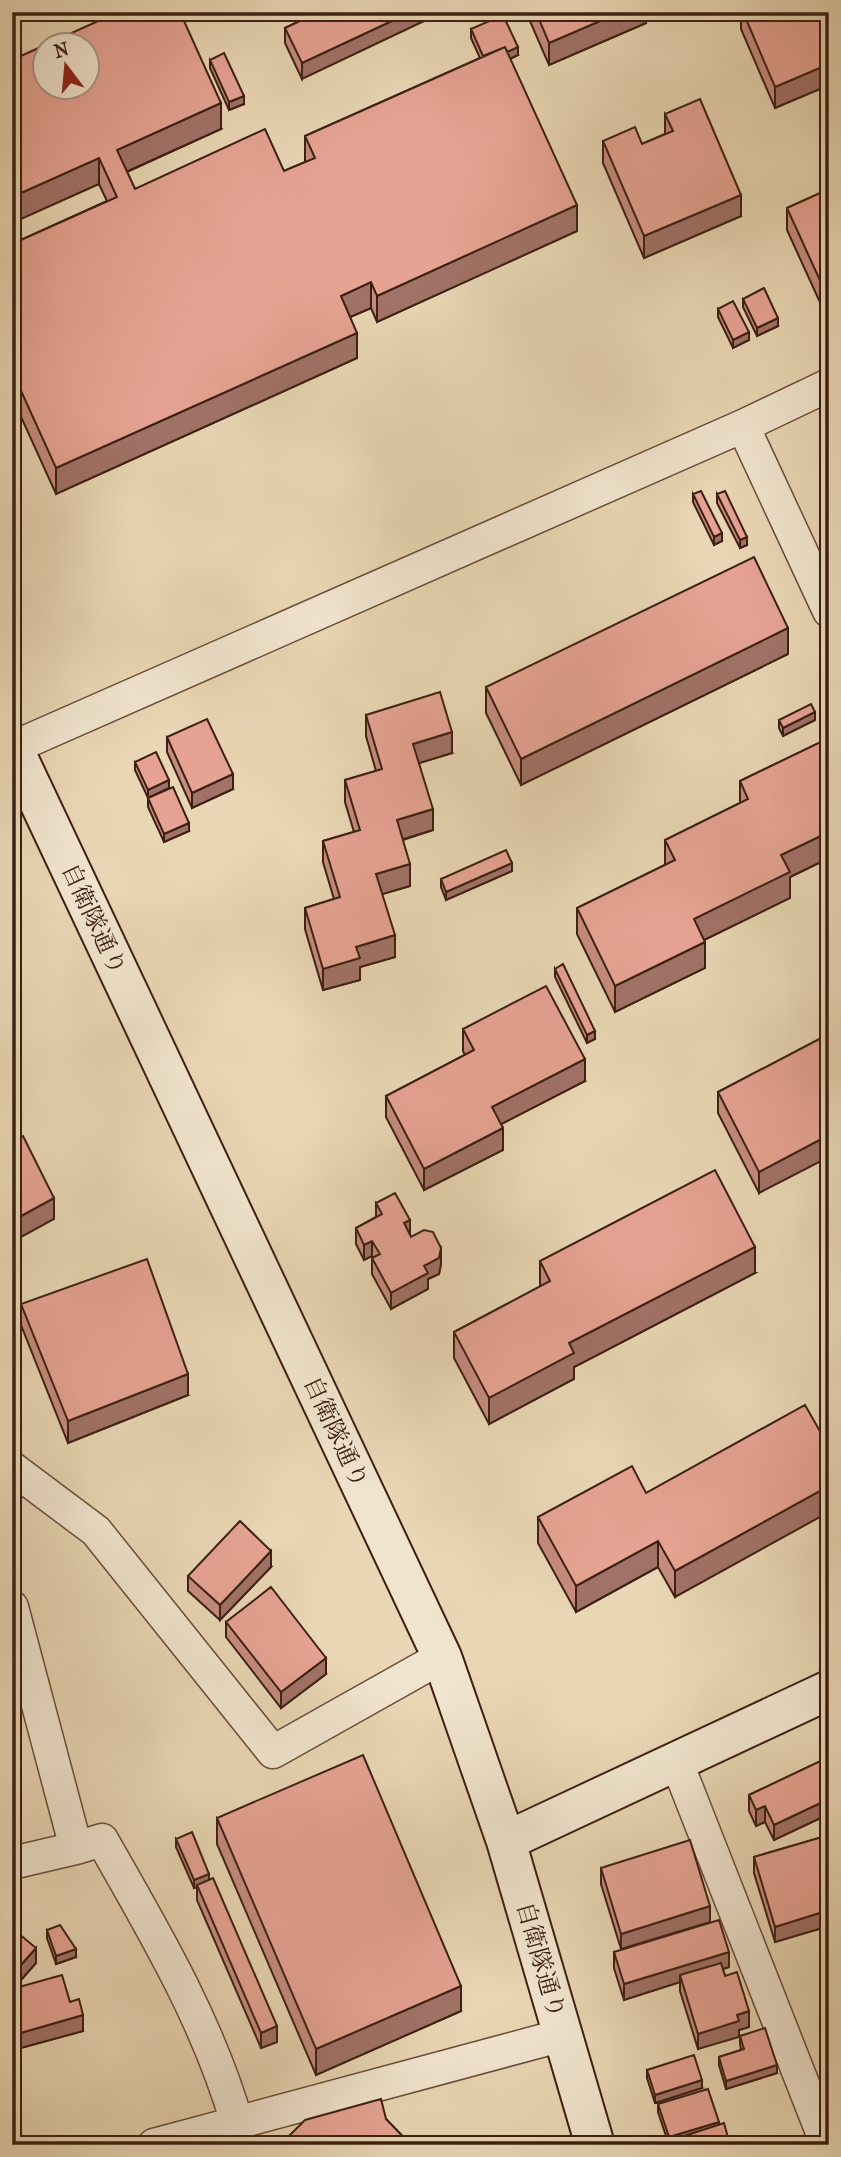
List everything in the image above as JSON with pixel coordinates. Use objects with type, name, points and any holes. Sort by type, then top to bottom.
[{"type":"street","points":[[13,747],[743,426],[829,385]]},
{"type":"street","points":[[743,426],[829,611]]},
{"type":"street","name":"自衛隊通り","points":[[13,747],[442,1657],[506,1841],[595,2145]]},
{"type":"street","points":[[13,1470],[96,1531],[274,1752],[442,1657]]},
{"type":"street","points":[[12,1607],[76,1848]]},
{"type":"street","points":[[506,1841],[677,1763],[829,1689]]},
{"type":"street","points":[[677,1763],[827,2145]]},
{"type":"street","points":[[12,1863],[102,1840],[165,1951],[225,2080],[237,2123]]},
{"type":"street","points":[[154,2145],[564,2035]]},
{"type":"building","points":[[118,12],[180,12],[221,103],[117,150],[135,189],[265,129],[284,171],[315,158],[305,136],[505,47],[577,205],[377,296],[371,282],[341,296],[357,333],[56,468],[12,371],[12,244],[117,197],[99,158],[12,197],[12,60],[32,51],[32,102],[102,102],[102,32],[74,32]]},
{"type":"building","points":[[319,12],[411,12],[302,63],[285,28]]},
{"type":"building","points":[[536,12],[621,12],[549,43]]},
{"type":"building","points":[[743,12],[829,12],[829,64],[775,87]]},
{"type":"building","points":[[503,15],[518,47],[507,52],[505,47],[483,56],[471,29]]},
{"type":"building","points":[[224,53],[244,96],[229,102],[210,60]]},
{"type":"building","points":[[700,99],[741,195],[644,236],[603,141],[635,127],[642,144],[673,131],[665,114]]},
{"type":"building","points":[[829,189],[829,284],[823,287],[787,208]]},
{"type":"building","points":[[764,288],[778,318],[757,328],[743,299]]},
{"type":"building","points":[[733,301],[749,332],[733,340],[718,309]]},
{"type":"building","points":[[701,491],[722,533],[714,537],[693,494]]},
{"type":"building","points":[[725,491],[747,537],[740,540],[717,494]]},
{"type":"building","points":[[754,557],[788,628],[521,759],[486,687]]},
{"type":"building","points":[[440,692],[452,732],[413,744],[433,809],[397,820],[410,864],[376,874],[395,935],[356,947],[360,958],[323,969],[305,908],[340,897],[323,841],[360,830],[345,780],[382,769],[366,715]]},
{"type":"building","points":[[811,704],[815,712],[783,728],[779,720]]},
{"type":"building","points":[[207,719],[233,774],[192,793],[167,737]]},
{"type":"building","points":[[829,738],[829,832],[781,855],[790,872],[694,919],[705,942],[615,986],[577,908],[675,860],[665,840],[748,799],[740,781]]},
{"type":"building","points":[[156,752],[169,780],[148,790],[135,762]]},
{"type":"building","points":[[173,787],[189,823],[164,834],[148,798]]},
{"type":"building","points":[[506,850],[512,863],[446,892],[441,879]]},
{"type":"building","points":[[563,964],[595,1031],[587,1035],[555,969]]},
{"type":"building","points":[[546,986],[585,1059],[492,1107],[503,1128],[424,1169],[386,1096],[474,1050],[463,1029]]},
{"type":"building","points":[[829,1034],[829,1135],[759,1172],[718,1092]]},
{"type":"building","points":[[23,1136],[54,1198],[12,1221],[12,1142]]},
{"type":"building","points":[[715,1170],[755,1247],[569,1343],[574,1353],[489,1398],[454,1332],[550,1281],[540,1261]]},
{"type":"building","points":[[395,1193],[410,1220],[404,1223],[411,1237],[424,1230],[433,1232],[441,1248],[439,1258],[424,1266],[428,1273],[391,1293],[372,1258],[380,1254],[372,1241],[364,1245],[356,1228],[382,1214],[376,1203]]},
{"type":"building","points":[[147,1259],[188,1374],[68,1421],[21,1304]]},
{"type":"building","points":[[805,1405],[829,1447],[829,1486],[675,1571],[658,1541],[576,1586],[538,1517],[632,1466],[646,1493]]},
{"type":"building","points":[[240,1521],[271,1551],[220,1605],[188,1576]]},
{"type":"building","points":[[271,1587],[326,1658],[281,1692],[226,1622]]},
{"type":"building","points":[[363,1755],[461,1986],[316,2049],[217,1818]]},
{"type":"building","points":[[829,1757],[829,1799],[774,1825],[765,1806],[756,1810],[749,1795]]},
{"type":"building","points":[[192,1832],[209,1874],[194,1880],[176,1839]]},
{"type":"building","points":[[829,1835],[829,1910],[775,1927],[754,1857]]},
{"type":"building","points":[[690,1840],[710,1906],[621,1934],[601,1868]]},
{"type":"building","points":[[213,1878],[277,2026],[261,2033],[197,1885]]},
{"type":"building","points":[[719,1920],[729,1952],[624,1984],[614,1952]]},
{"type":"building","points":[[60,1925],[76,1949],[56,1956],[47,1930]]},
{"type":"building","points":[[12,1928],[36,1948],[13,1974],[12,1973]]},
{"type":"building","points":[[721,1963],[725,1976],[737,1972],[749,2011],[737,2015],[739,2021],[698,2034],[680,1975]]},
{"type":"building","points":[[62,1975],[70,2002],[79,1999],[83,2015],[17,2034],[12,2017],[12,1989]]},
{"type":"building","points":[[765,2028],[777,2065],[726,2081],[719,2057],[744,2049],[740,2036]]},
{"type":"building","points":[[694,2055],[702,2080],[655,2095],[647,2070]]},
{"type":"building","points":[[708,2089],[719,2122],[669,2137],[658,2104]]},
{"type":"building","points":[[381,2099],[386,2119],[411,2145],[300,2145],[290,2135],[305,2120]]},
{"type":"building","points":[[724,2123],[730,2145],[670,2145],[669,2141]]}]
